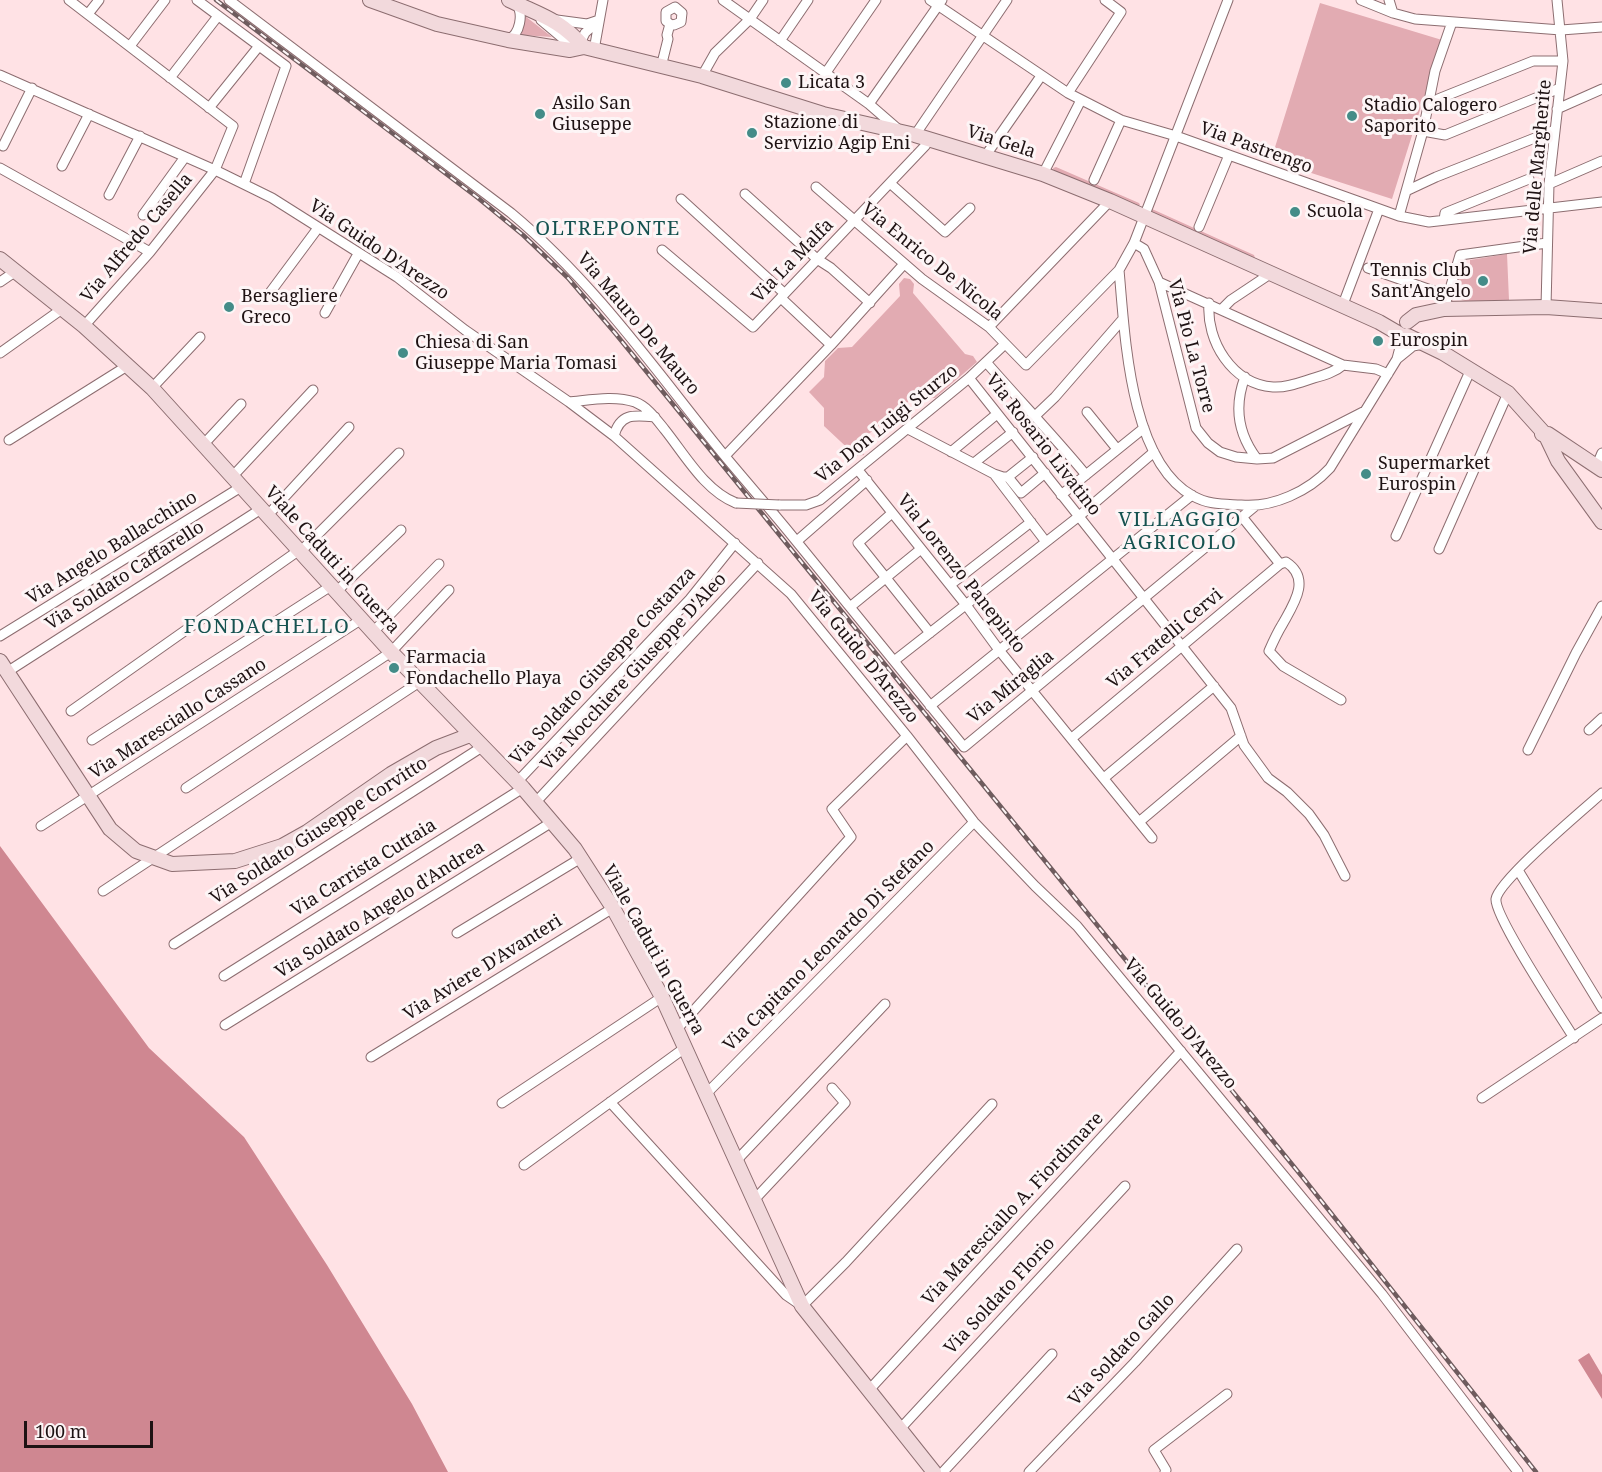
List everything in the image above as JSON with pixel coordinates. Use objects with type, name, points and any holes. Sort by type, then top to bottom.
[{"type":"street","points":[[69,0],[209,108],[260,46]]},
{"type":"street","points":[[88,14],[99,0]]},
{"type":"street","points":[[130,46],[165,0]]},
{"type":"street","points":[[197,0],[286,66],[244,184]]},
{"type":"street","name":"Via Mauro De Mauro","points":[[229,0],[539,236],[628,334],[797,542]]},
{"type":"street","name":"Via Gela","points":[[370,0],[437,24],[508,40],[583,49],[702,76],[823,114],[915,135],[986,155],[1043,174],[1110,201],[1342,307],[1407,330],[1426,344]]},
{"type":"street","points":[[583,49],[582,39],[585,33],[599,21],[603,0]]},
{"type":"street","points":[[723,0],[825,74],[915,135]]},
{"type":"street","points":[[702,76],[715,53],[750,19],[763,0]]},
{"type":"street","points":[[780,42],[808,0]]},
{"type":"street","points":[[825,74],[876,0]]},
{"type":"street","name":"Via La Malfa","points":[[662,250],[753,327],[925,146],[915,135],[1007,0]]},
{"type":"street","points":[[1068,93],[1121,12],[1105,0]]},
{"type":"street","points":[[1228,0],[1134,243],[1119,270],[1122,320],[1140,419],[1154,452],[1171,476],[1192,495],[1217,504],[1254,507],[1297,493],[1322,478],[1388,374],[1397,358],[1407,330],[1426,313],[1446,303],[1460,255],[1547,243]]},
{"type":"street","points":[[1361,0],[1415,19],[1561,30],[1602,27]]},
{"type":"street","points":[[1389,0],[1393,13]]},
{"type":"street","name":"Via delle Margherite","points":[[1546,307],[1548,209],[1563,61],[1557,0]]},
{"type":"street","points":[[869,104],[936,2]]},
{"type":"street","name":"Via Pastrengo","points":[[936,2],[981,36],[1041,76],[1068,93],[1121,120],[1176,136],[1399,216],[1429,222],[1602,202]]},
{"type":"street","points":[[508,40],[516,33],[520,15],[518,4]]},
{"type":"street","points":[[518,4],[553,19],[587,24],[599,21]]},
{"type":"street","points":[[518,4],[567,41],[583,49]]},
{"type":"street","points":[[170,78],[218,16]]},
{"type":"street","points":[[553,19],[573,34],[583,49]]},
{"type":"street","points":[[1399,216],[1423,131],[1435,71],[1452,22]]},
{"type":"street","points":[[658,66],[669,24]]},
{"type":"street","points":[[1438,99],[1533,61],[1563,61]]},
{"type":"street","name":"Via Guido D'Arezzo","points":[[0,75],[185,156],[272,198],[397,277],[465,330],[614,436],[758,563],[811,618],[974,822],[1077,926],[1382,1294],[1518,1472]]},
{"type":"street","points":[[986,155],[1041,76]]},
{"type":"street","points":[[3,146],[32,88]]},
{"type":"street","points":[[1423,131],[1445,135],[1560,88]]},
{"type":"street","points":[[1557,109],[1602,89]]},
{"type":"street","points":[[1043,174],[1081,100]]},
{"type":"street","name":"Via Alfredo Casella","points":[[84,326],[150,252],[215,170],[233,126],[209,108]]},
{"type":"street","points":[[62,166],[89,114]]},
{"type":"street","points":[[1094,180],[1121,120]]},
{"type":"street","points":[[1406,191],[1555,130]]},
{"type":"street","points":[[109,195],[140,136]]},
{"type":"street","points":[[143,215],[185,156]]},
{"type":"street","points":[[1199,227],[1229,156]]},
{"type":"street","points":[[1550,184],[1602,160]]},
{"type":"street","points":[[0,168],[150,252]]},
{"type":"street","points":[[1444,220],[1445,213],[1529,179]]},
{"type":"street","points":[[891,184],[945,232],[970,208]]},
{"type":"street","name":"Via Enrico De Nicola","points":[[816,187],[904,264],[989,327],[1026,364],[1119,270]]},
{"type":"street","points":[[745,194],[870,303]]},
{"type":"street","points":[[681,199],[831,345]]},
{"type":"street","points":[[989,327],[1110,201]]},
{"type":"street","points":[[1342,307],[1379,209]]},
{"type":"street","points":[[266,298],[318,228]]},
{"type":"street","name":"Via Pio La Torre","points":[[1134,243],[1144,249],[1159,282],[1196,428],[1208,443],[1220,452],[1229,456],[1274,458],[1365,411]]},
{"type":"street","points":[[325,313],[358,254]]},
{"type":"street","name":"Viale Caduti in Guerra","points":[[0,259],[84,326],[152,388],[391,652],[520,785],[581,858],[613,908],[662,997],[802,1306],[934,1472]]},
{"type":"street","points":[[725,456],[831,345],[904,264]]},
{"type":"street","points":[[1368,268],[1446,303],[1602,311]]},
{"type":"street","points":[[0,282],[16,271]]},
{"type":"street","points":[[1222,309],[1231,300],[1270,274]]},
{"type":"street","points":[[1159,282],[1343,365],[1376,369],[1388,374]]},
{"type":"street","points":[[1209,303],[1210,327],[1217,347],[1245,377],[1265,385],[1280,387],[1337,370],[1343,365]]},
{"type":"street","points":[[0,353],[62,309]]},
{"type":"street","points":[[1034,417],[1055,397],[1122,320]]},
{"type":"street","points":[[152,388],[200,337]]},
{"type":"street","name":"Via Don Luigi Sturzo","points":[[655,417],[708,483],[724,498],[736,503],[806,506],[820,500],[858,470],[969,378],[1005,344]]},
{"type":"street","points":[[1397,358],[1413,346],[1426,344],[1508,393],[1545,434],[1599,469],[1602,453]]},
{"type":"street","points":[[986,362],[1034,417],[1054,436],[1086,475]]},
{"type":"street","points":[[9,440],[127,366]]},
{"type":"street","points":[[1396,536],[1471,369]]},
{"type":"street","name":"Via Pio La Torre","points":[[1245,377],[1239,392],[1238,404],[1245,441],[1257,459]]},
{"type":"street","name":"Via Rosario Livatino","points":[[969,378],[1231,708],[1244,745],[1268,778],[1310,814],[1324,835],[1345,876]]},
{"type":"street","name":"Via Angelo Ballacchino","points":[[0,636],[237,482],[313,390]]},
{"type":"street","points":[[1439,549],[1508,393]]},
{"type":"street","points":[[569,402],[623,400],[641,405],[655,417]]},
{"type":"street","points":[[203,445],[241,404]]},
{"type":"street","points":[[1087,412],[1117,449]]},
{"type":"street","points":[[951,452],[997,414]]},
{"type":"street","points":[[614,436],[616,428],[625,419],[636,416],[655,417]]},
{"type":"street","name":"Via Soldato Caffarello","points":[[3,666],[264,512],[348,427]]},
{"type":"street","points":[[1061,495],[1144,428]]},
{"type":"street","points":[[908,429],[1003,477],[1008,477],[1033,457]]},
{"type":"street","points":[[974,464],[1013,432]]},
{"type":"street","points":[[1545,434],[1558,461],[1602,522]]},
{"type":"street","points":[[1229,456],[1243,448],[1245,441]]},
{"type":"street","points":[[894,661],[1078,517],[1154,452]]},
{"type":"street","points":[[71,711],[299,551],[399,453]]},
{"type":"street","name":"Via Lorenzo Panepinto","points":[[858,470],[999,650],[1152,838]]},
{"type":"street","points":[[1008,477],[1021,493],[1045,473]]},
{"type":"street","points":[[994,474],[1046,542]]},
{"type":"street","points":[[797,542],[867,480]]},
{"type":"street","points":[[930,706],[1192,495]]},
{"type":"street","name":"Via Miraglia","points":[[797,542],[964,747],[1254,507]]},
{"type":"street","points":[[892,513],[858,543],[930,633]]},
{"type":"street","points":[[1243,518],[1280,564],[1286,562],[1294,567],[1299,578],[1296,599],[1269,651],[1283,666],[1341,700]]},
{"type":"street","points":[[950,585],[1031,522]]},
{"type":"street","points":[[92,740],[334,589],[401,530]]},
{"type":"street","name":"Via Soldato Giuseppe Costanza","points":[[520,785],[690,599],[735,543]]},
{"type":"street","points":[[850,607],[921,549]]},
{"type":"street","name":"Via Nocchiere Giuseppe D'Aleo","points":[[535,803],[758,563]]},
{"type":"street","points":[[374,632],[439,564]]},
{"type":"street","name":"Via Fratelli Cervi","points":[[1072,738],[1280,564]]},
{"type":"street","points":[[186,788],[391,652],[449,590]]},
{"type":"street","points":[[1528,750],[1602,606]]},
{"type":"street","name":"Via Maresciallo Cassano","points":[[41,826],[362,619]]},
{"type":"street","points":[[3,666],[110,829],[136,851],[172,864],[235,861],[282,846],[307,832],[391,774],[436,748],[470,735]]},
{"type":"street","points":[[103,891],[421,681]]},
{"type":"street","points":[[1104,778],[1214,686]]},
{"type":"street","points":[[1589,730],[1602,718]]},
{"type":"street","points":[[677,1029],[850,837],[832,809],[907,736]]},
{"type":"street","points":[[1139,822],[1241,736]]},
{"type":"street","name":"Via Soldato Giuseppe Corvitto","points":[[174,944],[482,747]]},
{"type":"street","name":"Via Carrista Cuttaia","points":[[224,976],[520,785]]},
{"type":"street","points":[[1574,1038],[1510,934],[1497,908],[1496,898],[1518,870],[1602,793]]},
{"type":"street","name":"Via Soldato Angelo d'Andrea","points":[[225,1025],[552,822]]},
{"type":"street","name":"Via Capitano Leonardo Di Stefano","points":[[707,1093],[974,822]]},
{"type":"street","points":[[457,933],[581,858]]},
{"type":"street","points":[[1518,870],[1602,1008]]},
{"type":"street","name":"Via Aviere D'Avanteri","points":[[371,1057],[613,908]]},
{"type":"street","points":[[502,1103],[662,997]]},
{"type":"street","points":[[737,1160],[885,1004]]},
{"type":"street","points":[[1482,1098],[1602,1018]]},
{"type":"street","points":[[524,1165],[686,1047]]},
{"type":"street","name":"Via Maresciallo A. Fiordimare","points":[[870,1389],[1181,1051]]},
{"type":"street","points":[[755,1199],[845,1103],[832,1088]]},
{"type":"street","points":[[610,1102],[786,1295],[802,1306],[846,1262],[992,1104]]},
{"type":"street","name":"Via Soldato Florio","points":[[900,1429],[1125,1186]]},
{"type":"street","name":"Via Soldato Gallo","points":[[1029,1472],[1135,1362],[1237,1249]]},
{"type":"street","points":[[943,1472],[1052,1354]]},
{"type":"street","points":[[1165,1472],[1154,1450],[1227,1394]]},
{"type":"shaded area","name":"Stadio Calogero Saporito","points":[[1320,3],[1442,40],[1392,199],[1271,160]]},
{"type":"shaded area","points":[[525,16],[552,37],[521,35]]},
{"type":"shaded area","points":[[1056,167],[1140,205],[1137,206],[1054,171],[1053,168]]},
{"type":"shaded area","points":[[1152,209],[1254,255],[1255,258],[1150,213]]},
{"type":"shaded area","name":"Tennis Club Sant'Angelo","points":[[1507,254],[1509,300],[1469,302],[1457,299],[1455,285],[1462,267],[1470,266],[1470,260]]},
{"type":"shaded area","points":[[904,278],[910,279],[914,284],[913,293],[965,354],[973,356],[977,362],[935,398],[914,397],[865,437],[864,455],[856,456],[824,426],[824,408],[809,392],[824,377],[825,361],[838,348],[852,347],[900,296],[899,284]]},
{"type":"shaded area","points":[[0,846],[149,1048],[244,1137],[327,1265],[412,1404],[448,1472],[0,1472]]},
{"type":"shaded area","points":[[1589,1353],[1602,1375],[1602,1399],[1578,1360]]},
{"type":"railway","points":[[216,0],[478,198],[523,235],[568,278],[1304,1179],[1536,1472]]},
{"type":"place","name":"Licata 3","points":[[786,83]]},
{"type":"place","name":"Asilo San Giuseppe","points":[[540,114]]},
{"type":"place","name":"Stadio Calogero Saporito","points":[[1352,116]]},
{"type":"place","name":"Stazione di Servizio Agip Eni","points":[[752,133]]},
{"type":"place","name":"Scuola","points":[[1295,212]]},
{"type":"place","name":"Tennis Club Sant'Angelo","points":[[1483,281]]},
{"type":"place","name":"Bersagliere Greco","points":[[229,307]]},
{"type":"place","name":"Eurospin","points":[[1378,341]]},
{"type":"place","name":"Chiesa di San Giuseppe Maria Tomasi","points":[[403,353]]},
{"type":"place","name":"Supermarket Eurospin","points":[[1366,474]]},
{"type":"place","name":"Farmacia Fondachello Playa","points":[[394,668]]},
{"type":"district","name":"OLTREPONTE","points":[[608,229]]},
{"type":"district","name":"VILLAGGIO AGRICOLO","points":[[1180,532]]},
{"type":"district","name":"FONDACHELLO","points":[[267,627]]}]
